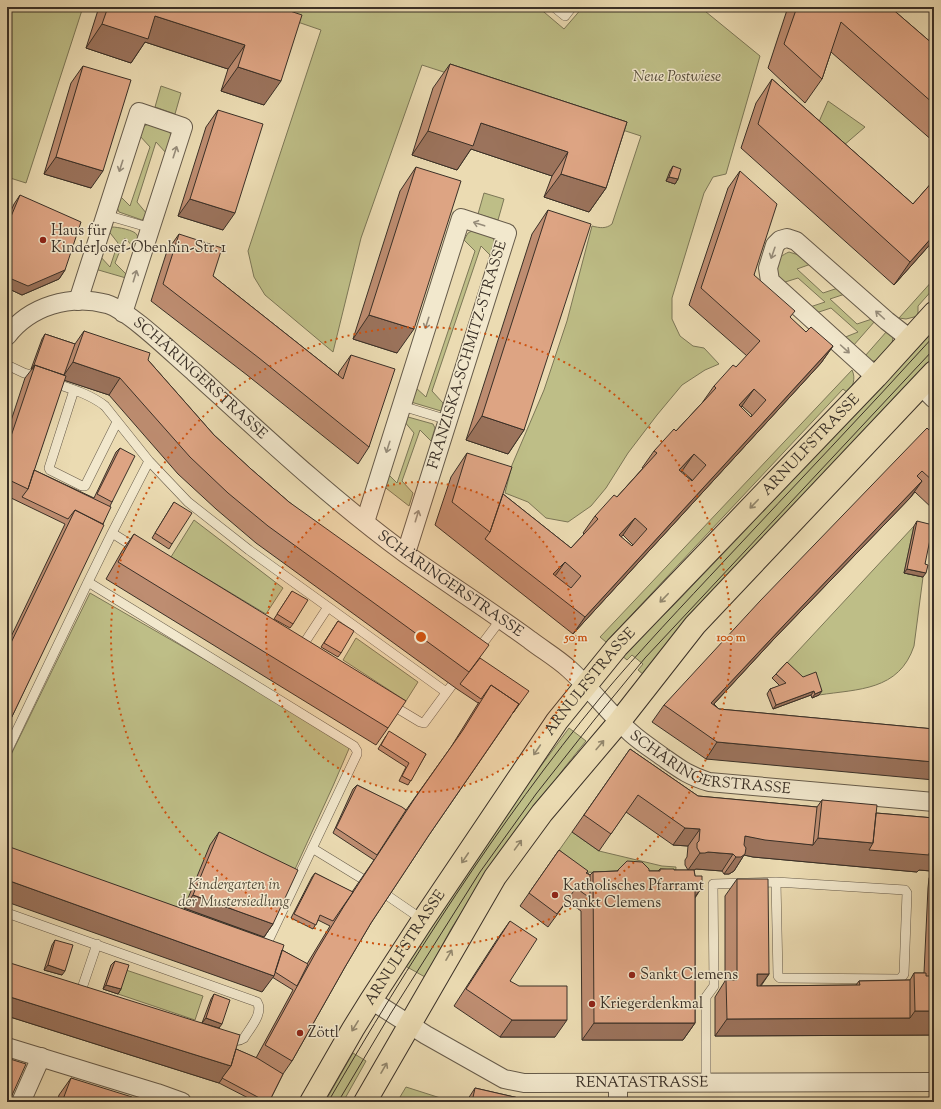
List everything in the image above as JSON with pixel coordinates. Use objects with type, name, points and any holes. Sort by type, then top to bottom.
[{"type":"main road","name":"ARNULFSTRASSE","points":[[311,1102],[371,1000],[556,721],[617,646],[876,377],[934,313]]},
{"type":"main road","points":[[365,1102],[495,878],[542,812],[619,722],[695,625],[930,386]]},
{"type":"street","points":[[78,301],[139,112],[183,127],[124,313]]},
{"type":"street","name":"FRANZISKA-SCHMITZ-STRASSE","points":[[365,522],[461,218],[507,233],[406,553]]},
{"type":"street","points":[[876,377],[770,281],[768,268],[775,245],[780,240],[788,238],[796,241],[887,321],[910,339]]},
{"type":"street","name":"SCHÄRINGERSTRASSE","points":[[7,336],[11,330],[27,317],[42,308],[60,302],[93,302],[109,305],[124,313],[288,457],[365,522],[406,553],[568,668],[633,735],[686,774],[709,782],[934,802]]},
{"type":"street","name":"RENATASTRASSE","points":[[371,1000],[409,1024],[504,1079],[514,1082],[618,1084],[934,1082]]},
{"type":"street","points":[[7,1047],[182,1102]]},
{"type":"street","points":[[21,1102],[41,1057]]},
{"type":"street","points":[[618,1084],[618,1102]]},
{"type":"lane","points":[[554,7],[565,16],[572,7]]},
{"type":"lane","points":[[106,215],[151,228]]},
{"type":"lane","points":[[7,365],[24,373],[74,390],[100,402],[105,406],[150,461],[188,502],[249,550],[449,689],[426,721],[422,723],[381,698]]},
{"type":"lane","points":[[74,390],[49,468],[50,470],[82,486],[85,486],[117,422]]},
{"type":"lane","points":[[402,406],[448,420]]},
{"type":"lane","points":[[7,751],[112,533],[150,461]]},
{"type":"lane","points":[[112,533],[146,554]]},
{"type":"lane","points":[[88,582],[356,748],[357,754],[270,939],[265,944],[259,946],[252,944]]},
{"type":"lane","points":[[301,648],[328,606]]},
{"type":"lane","points":[[472,659],[501,619]]},
{"type":"lane","points":[[312,848],[361,878]]},
{"type":"lane","points":[[706,1083],[706,997],[714,986],[713,884],[776,882],[905,890],[907,893],[904,974],[901,978],[778,977],[776,882]]},
{"type":"lane","points":[[388,896],[423,920]]},
{"type":"lane","points":[[7,913],[256,1002],[259,1006],[259,1012],[244,1038],[235,1042],[223,1038],[223,1050]]},
{"type":"lane","points":[[80,994],[96,944]]},
{"type":"green space","points":[[7,7],[83,7],[26,183],[7,177]]},
{"type":"green space","name":"Neue Postwiese","points":[[254,7],[538,7],[564,29],[583,7],[700,7],[760,56],[726,174],[713,177],[704,193],[672,298],[672,319],[680,336],[693,346],[704,348],[719,364],[705,370],[682,385],[628,453],[606,488],[591,506],[568,522],[546,518],[528,502],[505,493],[512,465],[544,390],[567,321],[592,226],[603,228],[612,224],[641,136],[422,65],[361,238],[333,352],[265,295],[254,277],[248,251],[321,30]]},
{"type":"green space","points":[[161,86],[181,93],[175,114],[155,107]]},
{"type":"green space","points":[[828,101],[865,127],[843,146],[818,124]]},
{"type":"green space","points":[[152,123],[170,132],[171,137],[167,154],[156,142],[137,202],[147,214],[142,220],[119,212],[116,205],[119,195],[130,206],[150,147],[139,135],[144,127]]},
{"type":"green space","points":[[484,193],[504,199],[498,220],[478,214]]},
{"type":"green space","points":[[112,227],[130,230],[136,233],[138,237],[138,242],[135,249],[125,238],[115,263],[127,275],[126,278],[95,269],[99,255],[110,267],[118,243],[107,229]]},
{"type":"green space","points":[[474,230],[493,238],[495,243],[492,257],[481,246],[432,391],[443,403],[441,411],[411,402],[415,387],[426,397],[475,251],[464,240],[468,233]]},
{"type":"green space","points":[[789,252],[802,256],[811,264],[797,269],[823,293],[838,288],[845,294],[830,299],[857,324],[872,319],[875,321],[853,346],[843,338],[858,332],[831,308],[816,313],[810,307],[825,302],[798,278],[782,283],[777,279],[777,262],[784,254]]},
{"type":"green space","points":[[934,279],[934,288],[918,306],[918,316],[906,319],[899,318]]},
{"type":"green space","points":[[934,328],[934,357],[644,675],[638,670],[643,664],[632,655],[627,660],[621,655],[672,607],[740,536]]},
{"type":"green space","points":[[887,331],[893,337],[892,344],[877,361],[870,361],[865,356]]},
{"type":"green space","points":[[852,370],[854,376],[853,382],[848,393],[843,389],[606,642],[600,637]]},
{"type":"green space","points":[[408,417],[433,424],[435,428],[431,441],[420,430],[402,481],[413,493],[409,506],[382,485],[387,473],[397,483],[414,433],[404,421]]},
{"type":"green space","points":[[194,520],[283,588],[266,614],[171,557]]},
{"type":"green space","points":[[914,526],[904,573],[923,577],[914,646],[907,661],[898,672],[888,680],[876,685],[862,689],[819,695],[813,677],[800,681],[784,666]]},
{"type":"green space","points":[[90,593],[351,744],[264,937],[7,849],[7,763]]},
{"type":"green space","points":[[356,638],[418,682],[406,701],[343,660]]},
{"type":"green space","points":[[569,728],[586,741],[486,874],[451,929],[425,977],[400,963],[493,831]]},
{"type":"green space","points":[[572,832],[599,851],[662,866],[676,867],[675,881],[631,873],[578,872],[555,856]]},
{"type":"green space","points":[[126,970],[203,996],[195,1020],[118,994]]},
{"type":"green space","points":[[353,1053],[366,1061],[343,1102],[325,1102]]},
{"type":"green space","points":[[406,1087],[453,1102],[397,1102]]},
{"type":"building","points":[[108,7],[278,7],[302,15],[281,81],[238,67],[245,45],[155,16],[148,39],[102,24]]},
{"type":"building","points":[[797,7],[890,7],[934,45],[934,104],[841,22],[822,79],[784,44]]},
{"type":"building","points":[[450,64],[627,122],[606,188],[561,174],[568,152],[481,123],[473,146],[428,131]]},
{"type":"building","points":[[83,66],[131,80],[103,171],[56,157]]},
{"type":"building","points":[[772,79],[913,204],[934,180],[934,235],[910,262],[758,124]]},
{"type":"building","points":[[218,110],[263,124],[235,213],[190,199]]},
{"type":"building","points":[[673,166],[681,169],[678,179],[669,177]]},
{"type":"building","points":[[416,167],[461,181],[414,329],[369,315]]},
{"type":"building","points":[[740,171],[777,204],[754,275],[795,311],[790,317],[806,332],[811,327],[833,346],[585,617],[485,539],[490,532],[503,494],[571,548],[598,519],[595,516],[614,495],[617,497],[657,453],[654,451],[674,429],[676,431],[716,388],[714,386],[733,365],[736,367],[760,341],[701,288]],"holes":[[[754,389],[766,400],[751,417],[739,405]],[[694,454],[706,465],[692,481],[679,470]],[[635,518],[647,529],[632,546],[619,535]],[[565,562],[581,576],[571,588],[553,574]]]},
{"type":"building","name":"Haus für KinderJosef-Obenhin-Str. 1","points":[[20,195],[81,222],[65,270],[28,286],[7,277],[7,226]]},
{"type":"building","points":[[548,210],[591,224],[524,430],[482,416]]},
{"type":"building","points":[[179,234],[222,248],[213,276],[343,379],[351,355],[395,369],[369,447],[259,358],[163,284]]},
{"type":"building","points":[[84,331],[150,353],[148,360],[214,435],[289,502],[489,645],[469,672],[268,526],[228,493],[190,457],[120,378],[73,362]]},
{"type":"building","points":[[45,334],[75,344],[64,375],[34,365]]},
{"type":"building","points":[[35,365],[66,376],[28,489],[7,479],[7,448]]},
{"type":"building","points":[[927,428],[934,435],[934,482],[922,471],[917,476],[922,481],[711,703],[719,709],[934,729],[934,762],[717,742],[664,705],[760,601]]},
{"type":"building","points":[[120,448],[135,456],[112,502],[97,494]]},
{"type":"building","points":[[467,453],[512,467],[490,532],[452,502]]},
{"type":"building","points":[[34,470],[111,507],[103,524],[75,510],[68,519],[22,497],[28,489]]},
{"type":"building","points":[[174,502],[192,513],[172,544],[155,533]]},
{"type":"building","points":[[75,510],[104,525],[7,727],[7,651]]},
{"type":"building","points":[[917,521],[933,525],[925,564],[928,565],[926,573],[907,569]]},
{"type":"building","points":[[134,534],[406,701],[388,728],[118,562]]},
{"type":"building","points":[[292,591],[308,600],[293,624],[277,614]]},
{"type":"building","points":[[338,621],[354,631],[341,653],[324,643]]},
{"type":"building","points":[[480,658],[529,691],[513,713],[519,704],[491,685],[481,699],[460,684]]},
{"type":"building","points":[[787,662],[803,677],[816,672],[822,691],[815,694],[814,691],[776,705],[770,689],[786,683],[776,674]]},
{"type":"building","points":[[491,685],[519,704],[429,835],[371,923],[292,1061],[265,1045],[316,952],[344,906],[415,798],[463,730]]},
{"type":"building","points":[[389,731],[426,754],[411,781],[402,776],[409,763],[381,745]]},
{"type":"building","points":[[630,749],[698,796],[817,807],[813,845],[765,840],[745,836],[745,854],[741,857],[736,857],[733,854],[708,852],[700,853],[697,848],[697,843],[699,841],[700,829],[685,828],[638,795],[611,834],[584,815]]},
{"type":"building","points":[[357,785],[406,810],[377,855],[336,828]]},
{"type":"building","points":[[822,800],[877,805],[873,843],[818,838]]},
{"type":"building","points":[[876,813],[934,818],[934,854],[929,853],[929,855],[869,850],[873,843]]},
{"type":"building","name":"Kindergarten in der Mustersiedlung","points":[[219,832],[298,870],[273,924],[193,895]]},
{"type":"building","points":[[7,846],[284,945],[274,976],[7,880]]},
{"type":"building","name":"Katholisches Pfarramt Sankt Clemens","points":[[559,850],[588,871],[586,873],[590,875],[590,898],[576,888],[557,914],[529,893]]},
{"type":"building","name":"Sankt Clemens","points":[[627,861],[642,862],[649,869],[649,871],[660,871],[660,869],[694,870],[695,876],[702,876],[702,887],[695,887],[695,1023],[594,1023],[593,872],[618,871]]},
{"type":"building","points":[[315,873],[353,892],[333,921],[320,915],[316,925],[294,914]]},
{"type":"building","points":[[737,879],[768,879],[769,974],[757,974],[757,986],[860,985],[859,981],[910,980],[910,1018],[727,1019],[726,980],[737,980]]},
{"type":"building","points":[[510,921],[537,939],[510,981],[519,986],[567,986],[567,1020],[512,1020],[466,989]]},
{"type":"building","points":[[55,940],[73,945],[65,971],[48,965]]},
{"type":"building","points":[[282,950],[308,964],[297,986],[275,972]]},
{"type":"building","points":[[115,961],[129,965],[121,989],[106,985]]},
{"type":"building","points":[[7,962],[240,1035],[231,1066],[7,996]]},
{"type":"building","points":[[914,973],[926,973],[926,976],[934,976],[934,1011],[915,1011]]},
{"type":"building","points":[[214,994],[230,1000],[222,1024],[206,1018]]},
{"type":"building","points":[[236,1049],[257,1058],[283,1074],[269,1102],[222,1078],[231,1066]]},
{"type":"building","points":[[7,1058],[26,1064],[9,1102],[7,1102]]},
{"type":"building","points":[[71,1078],[132,1097],[130,1102],[62,1102]]},
{"type":"building","points":[[475,1088],[536,1102],[472,1102]]},
{"type":"tram line","points":[[328,1102],[359,1049],[456,894],[490,844],[562,746],[600,698],[646,645],[934,336]]},
{"type":"tram line","points":[[338,1102],[391,1013],[480,872],[536,794],[595,719],[645,658],[934,349]]},
{"type":"place","name":"Haus für KinderJosef-Obenhin-Str. 1","points":[[43,240]]},
{"type":"place","name":"Katholisches Pfarramt Sankt Clemens","points":[[555,895]]},
{"type":"place","name":"Sankt Clemens","points":[[632,975]]},
{"type":"place","name":"Kriegerdenkmal","points":[[592,1004]]},
{"type":"place","name":"Zöttl","points":[[300,1033]]}]
